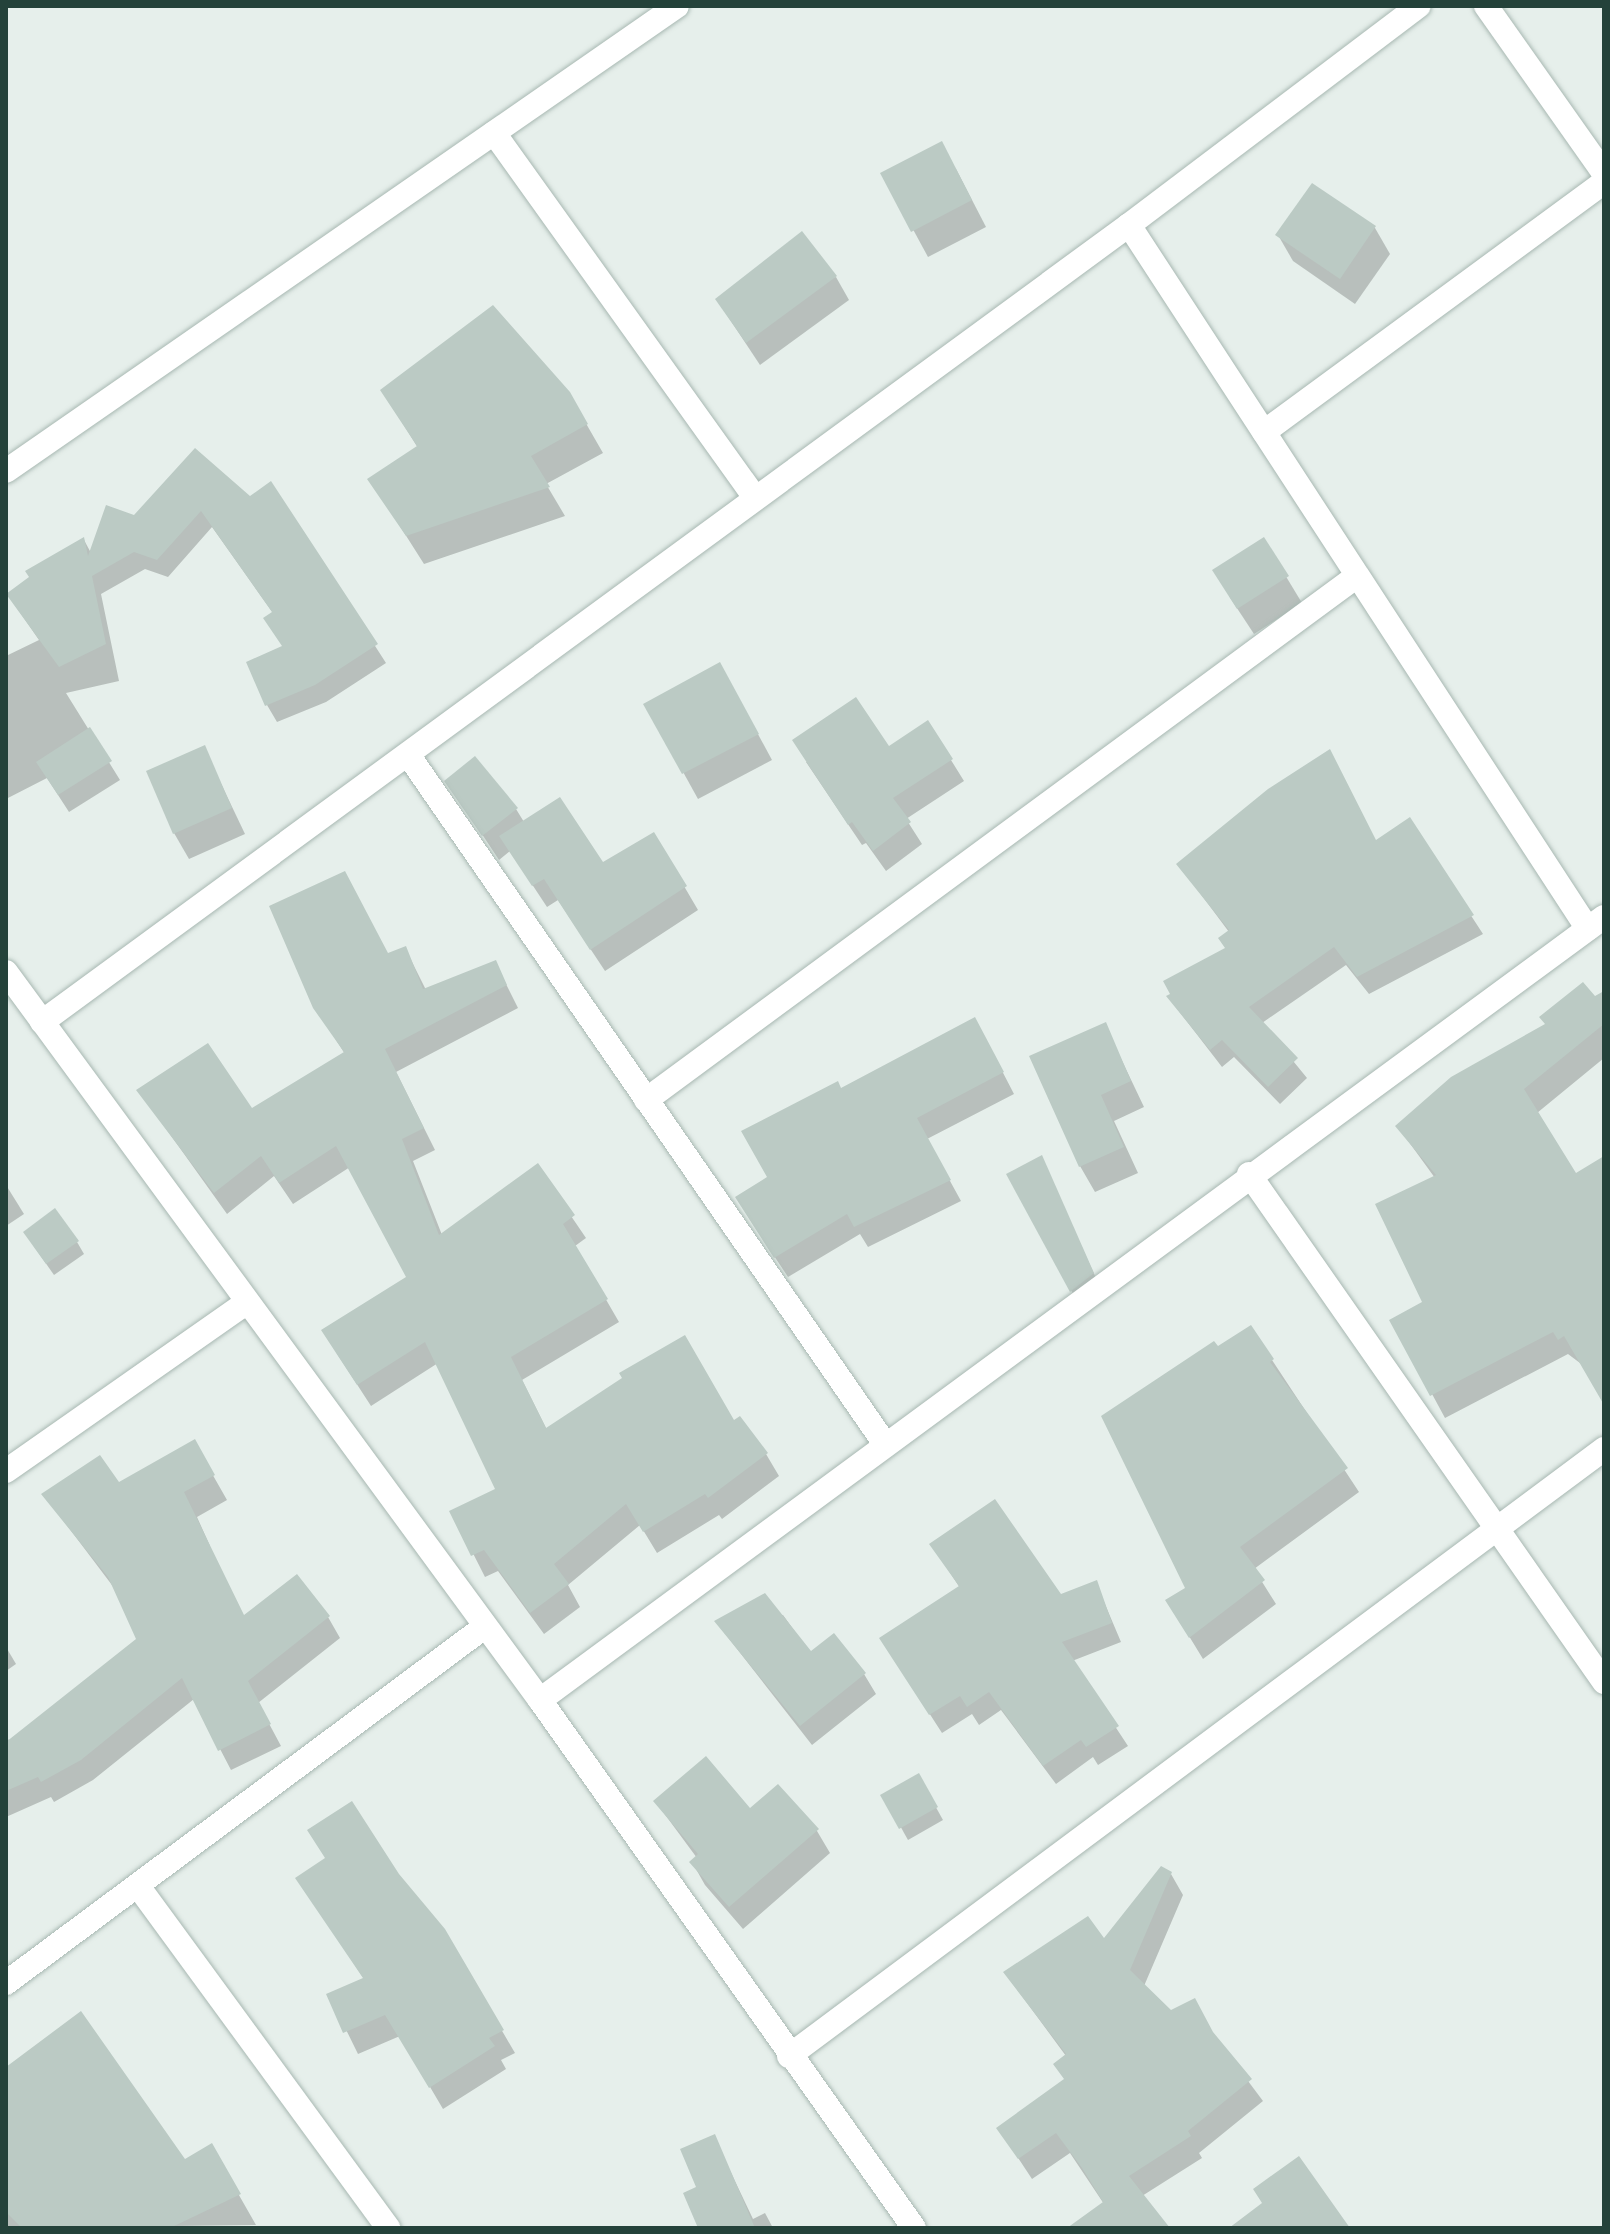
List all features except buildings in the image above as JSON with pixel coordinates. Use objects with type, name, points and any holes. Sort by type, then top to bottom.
[{"type":"street","points":[[6,471],[677,6]]},
{"type":"street","points":[[42,1022],[409,756],[754,496],[1129,225],[1419,6]]},
{"type":"street","points":[[1486,6],[1604,173]]},
{"type":"street","points":[[494,133],[754,496]]},
{"type":"street","points":[[1264,432],[1604,182]]},
{"type":"street","points":[[540,1700],[1249,1174],[1596,923],[1357,576],[1129,225]]},
{"type":"street","points":[[646,1100],[1357,576]]},
{"type":"street","points":[[409,756],[885,1444]]},
{"type":"street","points":[[6,972],[483,1628],[540,1700],[789,2056],[914,2228]]},
{"type":"street","points":[[1249,1174],[1604,1682]]},
{"type":"street","points":[[6,1471],[247,1302]]},
{"type":"street","points":[[789,2056],[1497,1532],[1604,1449]]},
{"type":"street","points":[[6,1983],[483,1628]]},
{"type":"street","points":[[138,1886],[386,2227]]}]
